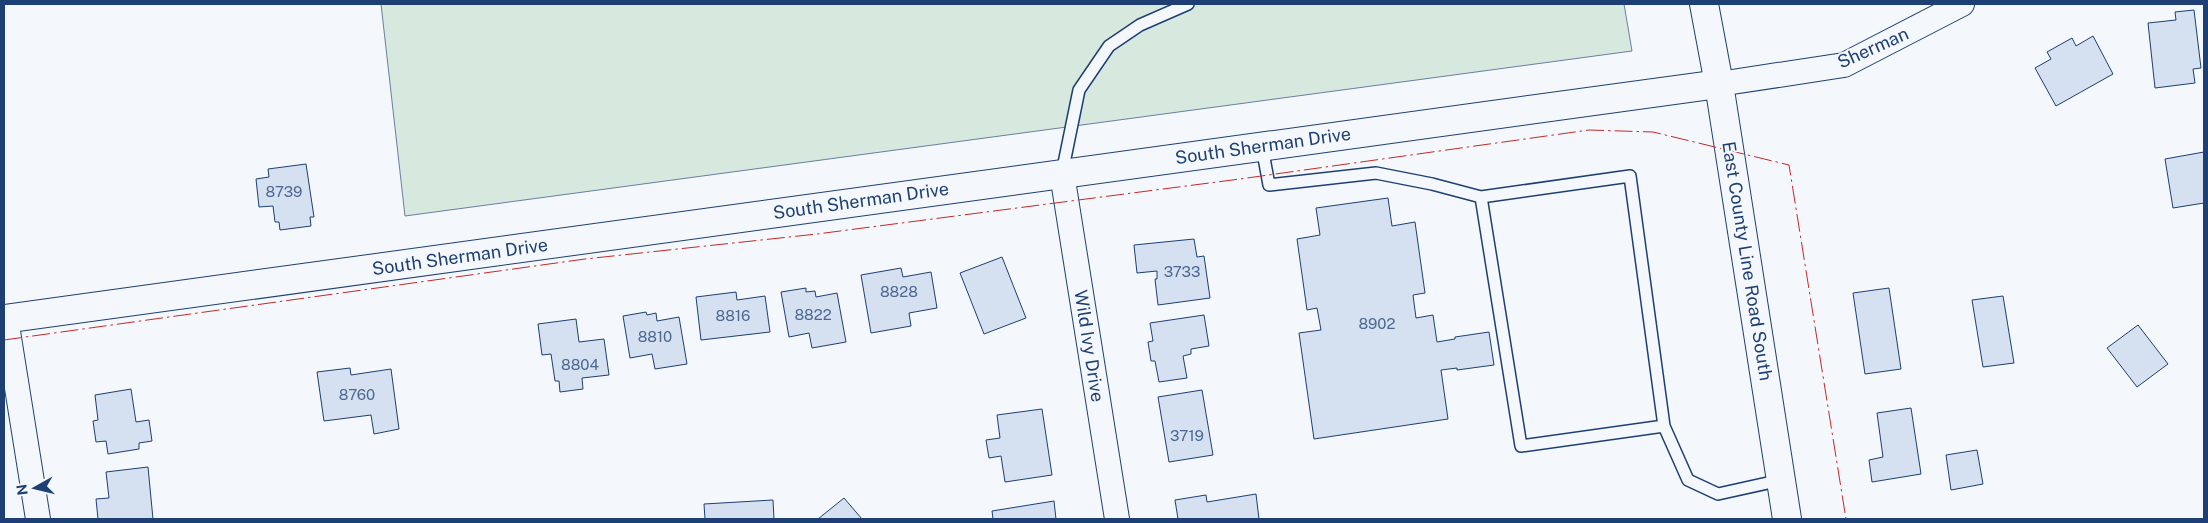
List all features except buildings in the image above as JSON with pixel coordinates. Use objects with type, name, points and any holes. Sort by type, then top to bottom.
[{"type":"street","name":"East County Line Road South","points":[[1704,4],[1719,84],[1787,519]]},
{"type":"street","name":"Sherman","points":[[1719,84],[1844,65],[1962,4]]},
{"type":"street","name":"South Sherman Drive","points":[[5,319],[1719,84]]},
{"type":"street","name":"Wild Ivy Drive","points":[[1062,174],[1117,519]]},
{"type":"street","points":[[5,319],[38,519]]},
{"type":"lane","points":[[1062,174],[1079,90],[1109,46],[1140,25],[1188,4]]},
{"type":"lane","points":[[1262,146],[1269,185],[1376,173],[1432,184],[1481,197],[1630,176],[1664,426],[1688,480],[1718,494],[1781,480]]},
{"type":"lane","points":[[1481,197],[1521,446],[1664,426]]},
{"type":"shaded area","points":[[381,4],[1624,4],[1632,51],[405,216]]},
{"type":"power","points":[[4,340],[585,259],[817,234],[1240,179],[1589,130],[1653,132],[1789,165],[1846,519]]}]
